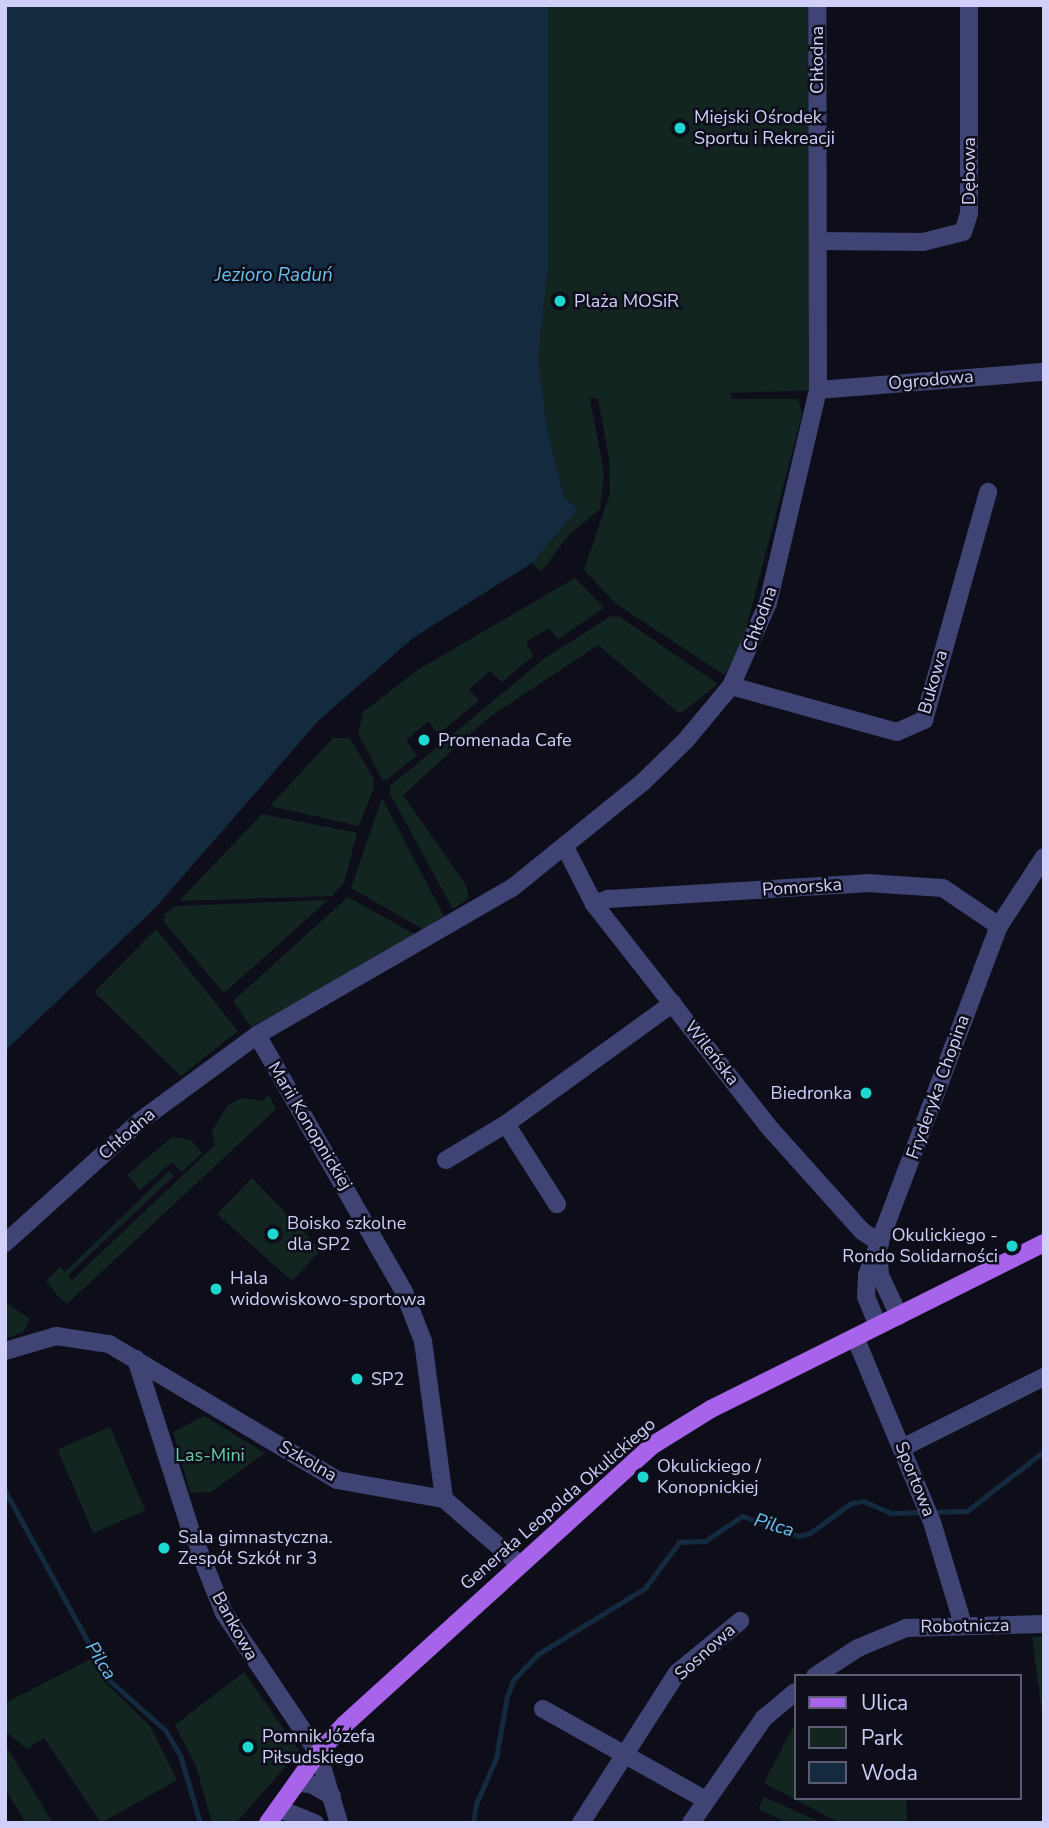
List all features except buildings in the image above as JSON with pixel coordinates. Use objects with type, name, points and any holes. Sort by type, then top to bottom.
[{"type":"main road","name":"Generała Leopolda Okulickiego","points":[[274,1816],[318,1753],[519,1564],[653,1445],[681,1426],[1044,1243]]},
{"type":"street","name":"Chłodna","points":[[5,1243],[140,1121],[257,1035],[295,1010],[454,925],[565,847],[686,740],[732,686],[768,603],[818,390],[817,5]]},
{"type":"street","name":"Dębowa","points":[[818,241],[923,242],[962,232],[969,213],[969,5]]},
{"type":"street","name":"Ogrodowa","points":[[818,390],[1044,372]]},
{"type":"street","name":"Bukowa","points":[[732,686],[897,732],[924,720],[988,492]]},
{"type":"street","name":"Wileńska","points":[[565,847],[594,904],[768,1125],[862,1231],[879,1245]]},
{"type":"street","name":"Fryderyka Chopina","points":[[878,1326],[865,1286],[879,1245],[999,926],[1044,857]]},
{"type":"street","name":"Pomorska","points":[[594,904],[608,899],[867,883],[943,888],[999,926]]},
{"type":"street","points":[[446,1160],[506,1124],[673,1003]]},
{"type":"street","name":"Marii Konopnickiej","points":[[257,1035],[404,1292],[423,1340],[444,1499]]},
{"type":"street","points":[[506,1124],[557,1204]]},
{"type":"street","points":[[879,1245],[880,1275],[900,1316]]},
{"type":"street","name":"Szkolna","points":[[5,1351],[71,1336],[109,1343],[337,1480],[444,1499]]},
{"type":"street","name":"Sportowa","points":[[855,1337],[925,1503],[963,1625]]},
{"type":"street","name":"Bankowa","points":[[136,1359],[154,1403],[191,1531],[224,1614],[318,1753],[338,1823]]},
{"type":"street","points":[[902,1448],[1044,1377]]},
{"type":"street","points":[[154,1403],[153,1392],[160,1383],[179,1385]]},
{"type":"street","points":[[444,1499],[519,1564]]},
{"type":"street","name":"Sosnowa","points":[[581,1823],[677,1673],[740,1620]]},
{"type":"street","name":"Robotnicza","points":[[818,1674],[858,1648],[906,1628],[1044,1624]]},
{"type":"street","points":[[691,1823],[704,1799],[764,1718],[794,1693]]},
{"type":"street","points":[[543,1709],[704,1799]]},
{"type":"street","points":[[297,1783],[312,1784],[332,1796]]},
{"type":"street","points":[[274,1816],[315,1823]]},
{"type":"green space","name":"Miejski Ośrodek Sportu i Rekreacji","points":[[541,5],[817,5],[818,390],[729,393],[733,399],[798,399],[802,414],[741,648],[724,675],[615,603],[584,570],[610,494],[609,459],[598,398],[590,398],[604,474],[600,509],[568,536],[541,572],[532,563],[578,509],[564,497],[547,427],[538,358]]},
{"type":"green space","points":[[575,578],[604,608],[558,639],[549,628],[526,642],[533,656],[502,682],[490,671],[469,689],[479,701],[438,734],[428,721],[406,741],[417,755],[387,780],[382,779],[358,734],[363,712],[419,669]]},
{"type":"green space","points":[[611,616],[620,617],[718,684],[680,714],[598,645],[488,718],[403,795],[466,885],[469,898],[453,909],[390,794],[390,786],[545,658]]},
{"type":"green space","points":[[333,738],[350,738],[373,778],[374,787],[359,826],[270,806]]},
{"type":"green space","points":[[382,798],[444,916],[426,931],[351,888]]},
{"type":"green space","points":[[262,814],[357,833],[344,883],[332,896],[179,901]]},
{"type":"green space","points":[[348,897],[418,936],[251,1027],[233,1001]]},
{"type":"green space","points":[[328,900],[224,993],[164,922],[165,914],[176,906]]},
{"type":"green space","points":[[156,929],[238,1031],[181,1076],[94,992]]},
{"type":"green space","points":[[269,1094],[276,1109],[67,1304],[57,1295],[46,1281],[60,1267],[65,1272],[169,1171],[174,1176],[68,1275],[72,1280],[215,1145],[212,1131],[228,1105],[242,1098],[263,1101]]},
{"type":"green space","points":[[172,1137],[191,1140],[202,1153],[182,1172],[172,1162],[140,1190],[127,1175]]},
{"type":"green space","name":"Boisko szkolne dla SP2","points":[[252,1178],[321,1250],[292,1281],[217,1214]]},
{"type":"green space","points":[[5,1302],[30,1319],[23,1332],[5,1339]]},
{"type":"green space","name":"Las-Mini","points":[[204,1416],[265,1453],[211,1492],[190,1493],[173,1432]]},
{"type":"green space","points":[[110,1427],[146,1511],[93,1533],[58,1449]]},
{"type":"green space","points":[[1044,1636],[1044,1713],[1042,1713],[1032,1637]]},
{"type":"green space","points":[[91,1659],[106,1683],[150,1726],[177,1780],[101,1823],[44,1738],[27,1749],[5,1731],[5,1703]]},
{"type":"green space","points":[[244,1672],[299,1751],[236,1823],[212,1823],[196,1766],[175,1725]]},
{"type":"green space","points":[[794,1725],[794,1799],[764,1783]]},
{"type":"green space","points":[[5,1744],[53,1823],[26,1823],[5,1789]]},
{"type":"green space","points":[[764,1797],[822,1823],[788,1823],[758,1809]]},
{"type":"green space","points":[[796,1800],[906,1800],[907,1823],[840,1823]]},
{"type":"water","name":"Jezioro Raduń","points":[[5,5],[548,5],[548,264],[538,358],[547,427],[564,497],[578,509],[532,563],[413,638],[319,720],[155,908],[5,1051]]},
{"type":"waterway","name":"Pilca","points":[[473,1823],[476,1804],[496,1758],[507,1696],[514,1679],[538,1654],[645,1588],[679,1542],[705,1541],[742,1516],[799,1536],[810,1533],[851,1503],[863,1501],[891,1513],[967,1511],[1044,1451]]},
{"type":"waterway","name":"Pilca","points":[[5,1491],[109,1680],[165,1730],[180,1755],[200,1823]]},
{"type":"place","name":"Miejski Ośrodek Sportu i Rekreacji","points":[[680,128]]},
{"type":"place","name":"Plaża MOSiR","points":[[560,301]]},
{"type":"place","name":"Promenada Cafe","points":[[424,740]]},
{"type":"place","name":"Biedronka","points":[[866,1093]]},
{"type":"place","name":"Boisko szkolne dla SP2","points":[[273,1234]]},
{"type":"place","name":"Okulickiego - Rondo Solidarności","points":[[1012,1246]]},
{"type":"place","name":"Hala widowiskowo-sportowa","points":[[216,1289]]},
{"type":"place","name":"SP2","points":[[357,1379]]},
{"type":"place","name":"Okulickiego / Konopnickiej","points":[[643,1477]]},
{"type":"place","name":"Sala gimnastyczna. Zespół Szkół nr 3","points":[[164,1548]]},
{"type":"place","name":"Pomnik Józefa Piłsudskiego","points":[[248,1747]]}]
